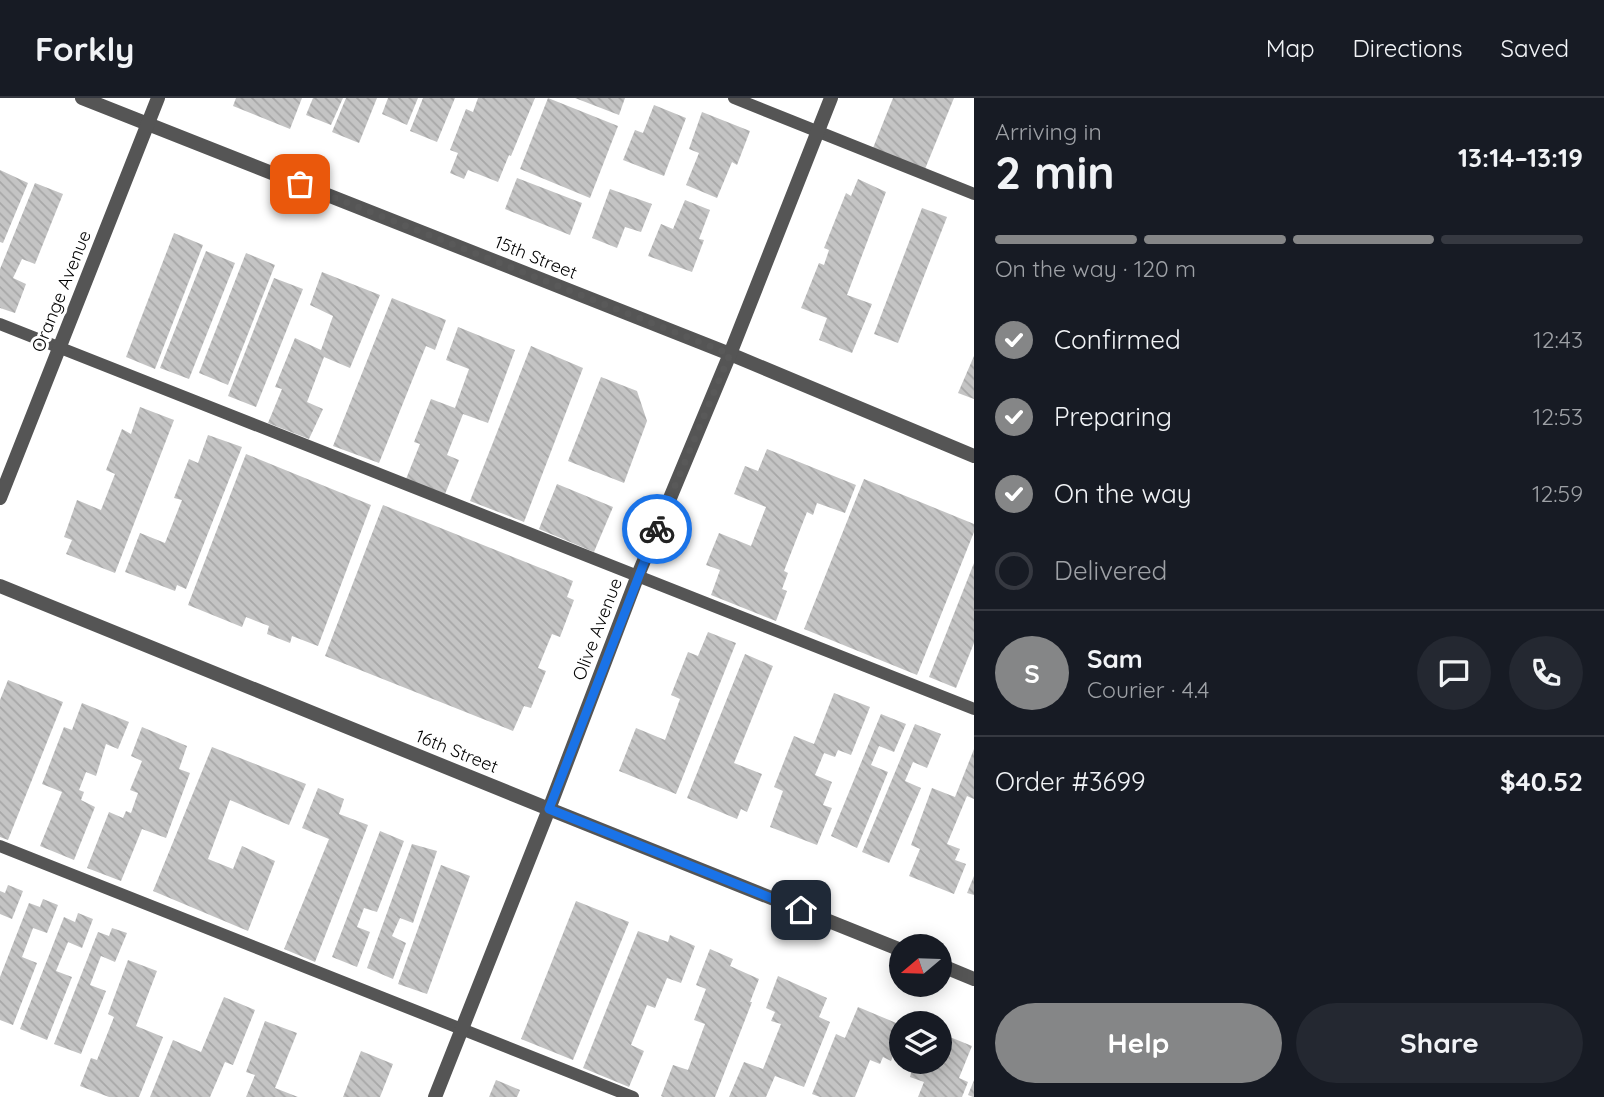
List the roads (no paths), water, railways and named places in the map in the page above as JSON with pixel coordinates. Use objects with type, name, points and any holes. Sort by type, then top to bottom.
[{"type":"street","name":"15th Street","points":[[82,98],[730,354],[974,456]]},
{"type":"street","name":"Orange Avenue","points":[[0,498],[159,98]]},
{"type":"street","name":"Olive Avenue","points":[[435,1097],[638,575],[730,354],[831,98]]},
{"type":"street","name":"16th Street","points":[[0,586],[889,945]]},
{"type":"street","points":[[952,970],[974,979]]},
{"type":"lane","points":[[734,98],[974,194]]},
{"type":"lane","points":[[0,324],[974,709]]},
{"type":"lane","points":[[0,846],[633,1097]]}]
